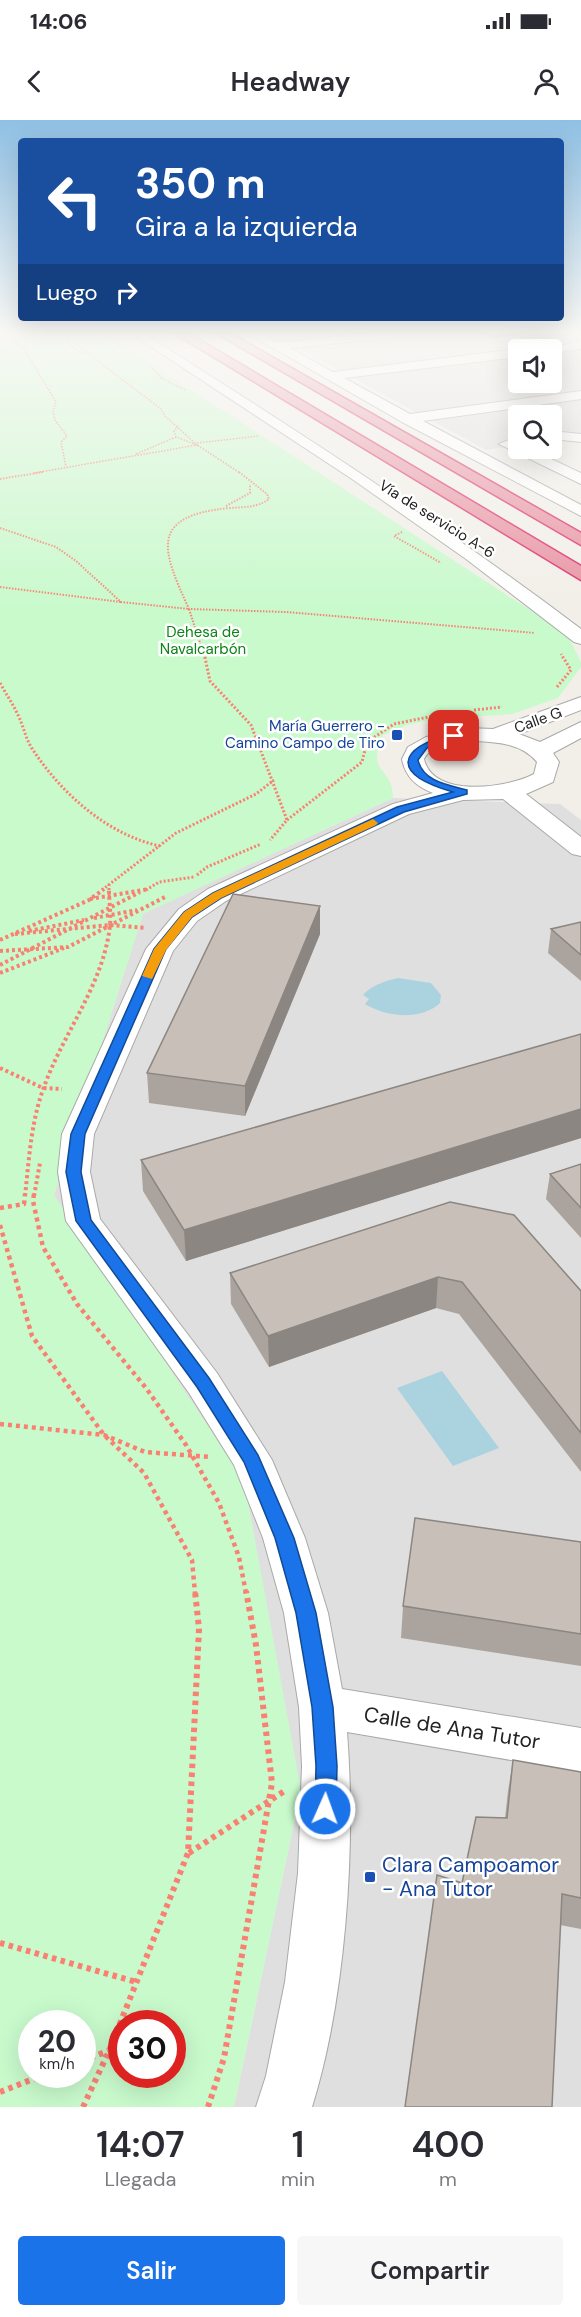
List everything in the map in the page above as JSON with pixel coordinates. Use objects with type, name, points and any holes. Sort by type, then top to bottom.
[{"type":"highway","points":[[334,426],[581,574]]},
{"type":"highway","points":[[383,426],[581,540]]},
{"type":"street","points":[[279,426],[472,555],[581,638]]},
{"type":"street","name":"Vía de servicio A-6","points":[[288,426],[521,572]]},
{"type":"street","points":[[420,426],[581,511]]},
{"type":"street","points":[[562,436],[579,438]]},
{"type":"street","points":[[538,459],[581,479]]},
{"type":"street","points":[[517,476],[581,500]]},
{"type":"street","points":[[548,717],[581,691]]},
{"type":"street","name":"Calle G","points":[[495,736],[581,703]]},
{"type":"street","name":"Calle G","points":[[540,752],[576,732]]},
{"type":"street","points":[[284,2107],[294,2076],[312,1982],[323,1873],[326,1766],[322,1707],[306,1613],[284,1538],[252,1460],[203,1383],[84,1221],[74,1172],[78,1134],[160,949],[188,915],[217,895],[401,809],[464,792],[509,792],[537,783],[545,777],[549,769],[548,762],[540,752],[520,741],[495,736],[454,736],[424,746],[416,753],[413,760],[415,768],[422,776],[434,783],[464,792]]},
{"type":"street","points":[[401,809],[416,792],[422,776]]},
{"type":"street","points":[[509,792],[581,849]]},
{"type":"street","name":"Calle de Ana Tutor","points":[[322,1707],[581,1750]]},
{"type":"path","points":[[59,426],[67,436],[61,442],[66,467]]},
{"type":"path","points":[[177,437],[174,431],[178,426],[197,444],[233,466],[250,483],[267,494],[269,499],[264,503],[248,506],[205,510]]},
{"type":"path","points":[[0,479],[265,434]]},
{"type":"path","points":[[133,456],[177,437],[197,444]]},
{"type":"path","points":[[250,483],[250,493],[229,505],[187,516],[170,527],[166,536],[177,583],[189,609],[209,669],[210,681],[251,725],[274,780],[287,820]]},
{"type":"path","points":[[0,528],[56,547],[121,602]]},
{"type":"path","points":[[407,530],[394,536],[434,561],[449,566]]},
{"type":"path","points":[[0,587],[189,609],[286,612],[545,634]]},
{"type":"path","points":[[554,689],[566,679],[571,670],[556,646]]},
{"type":"path","points":[[0,683],[22,722],[21,730],[45,767],[94,815],[145,845],[160,846]]},
{"type":"path","points":[[471,710],[503,706]]},
{"type":"path","points":[[186,884],[207,867],[273,839],[287,820],[362,762],[367,742],[394,724],[450,713]]},
{"type":"path","points":[[0,940],[89,900],[176,833],[256,794],[274,780]]},
{"type":"path","points":[[0,965],[159,882],[194,877]]},
{"type":"path","points":[[0,1208],[24,1204],[30,1150],[43,1088],[72,1023],[88,995],[110,926],[109,884]]},
{"type":"path","points":[[89,900],[140,892]]},
{"type":"path","points":[[0,973],[68,947],[168,896]]},
{"type":"path","points":[[11,935],[142,909]]},
{"type":"path","points":[[11,935],[110,926],[145,928]]},
{"type":"path","points":[[0,951],[68,947]]},
{"type":"path","points":[[0,1068],[43,1088],[62,1089]]},
{"type":"path","points":[[33,1201],[43,1247],[77,1304],[146,1388],[193,1458],[219,1503],[239,1557],[256,1645],[272,1783],[224,2058],[208,2107]]},
{"type":"path","points":[[0,1225],[32,1335],[104,1435],[144,1473],[192,1560],[199,1629],[188,1853],[125,2010]]},
{"type":"path","points":[[0,1424],[104,1435],[145,1452],[193,1458],[252,1460]]},
{"type":"path","points":[[188,1853],[326,1766]]},
{"type":"path","points":[[0,1943],[136,1982]]},
{"type":"path","points":[[83,2107],[108,2053]]},
{"type":"path","points":[[0,2092],[18,2085]]},
{"type":"shaded area","points":[[441,426],[508,426],[508,447],[486,450]]},
{"type":"shaded area","points":[[562,426],[581,426],[581,436],[562,439]]},
{"type":"shaded area","points":[[393,798],[560,804],[581,820],[581,2107],[234,2107],[301,1790],[54,1195],[143,913]]},
{"type":"green space","name":"Dehesa de Navalcarbón","points":[[0,426],[247,426],[567,634],[581,662],[581,667],[558,698],[512,714],[436,719],[407,725],[383,735],[377,758],[381,770],[389,780],[393,798],[143,914],[54,1195],[244,1480],[301,1790],[234,2107],[0,2107]]},
{"type":"water","points":[[398,978],[431,983],[441,995],[440,1003],[423,1013],[413,1015],[383,1012],[365,1004],[369,999],[363,995],[370,989]]},
{"type":"water","points":[[442,1371],[499,1448],[453,1466],[397,1388]]},
{"type":"building","points":[[233,894],[320,906],[245,1086],[147,1073]]},
{"type":"building","points":[[581,922],[581,955],[551,929]]},
{"type":"building","points":[[581,1034],[581,1109],[184,1230],[141,1160]]},
{"type":"building","points":[[581,1164],[581,1208],[550,1174]]},
{"type":"building","points":[[450,1202],[514,1215],[581,1291],[581,1433],[462,1282],[438,1277],[268,1336],[230,1273]]},
{"type":"building","points":[[415,1518],[581,1542],[581,1634],[403,1606]]},
{"type":"building","points":[[513,1760],[581,1772],[581,1898],[562,1894],[552,2107],[405,2107],[437,1875],[462,1883],[476,1817],[507,1818]]},
{"type":"slow traffic","points":[[148,976],[160,949],[173,930],[188,915],[217,895],[373,823]]},
{"type":"place","name":"María Guerrero - Camino Campo de Tiro","points":[[397,735]]},
{"type":"place","name":"Clara Campoamor - Ana Tutor","points":[[370,1877]]},
{"type":"route","points":[[325,1809],[326,1766],[322,1707],[306,1613],[284,1538],[252,1460],[203,1383],[84,1221],[74,1172],[78,1134],[160,949],[173,930],[188,915],[217,895],[401,809],[464,792],[434,783],[422,776],[415,768],[413,760],[416,753],[424,746],[454,736]]}]
